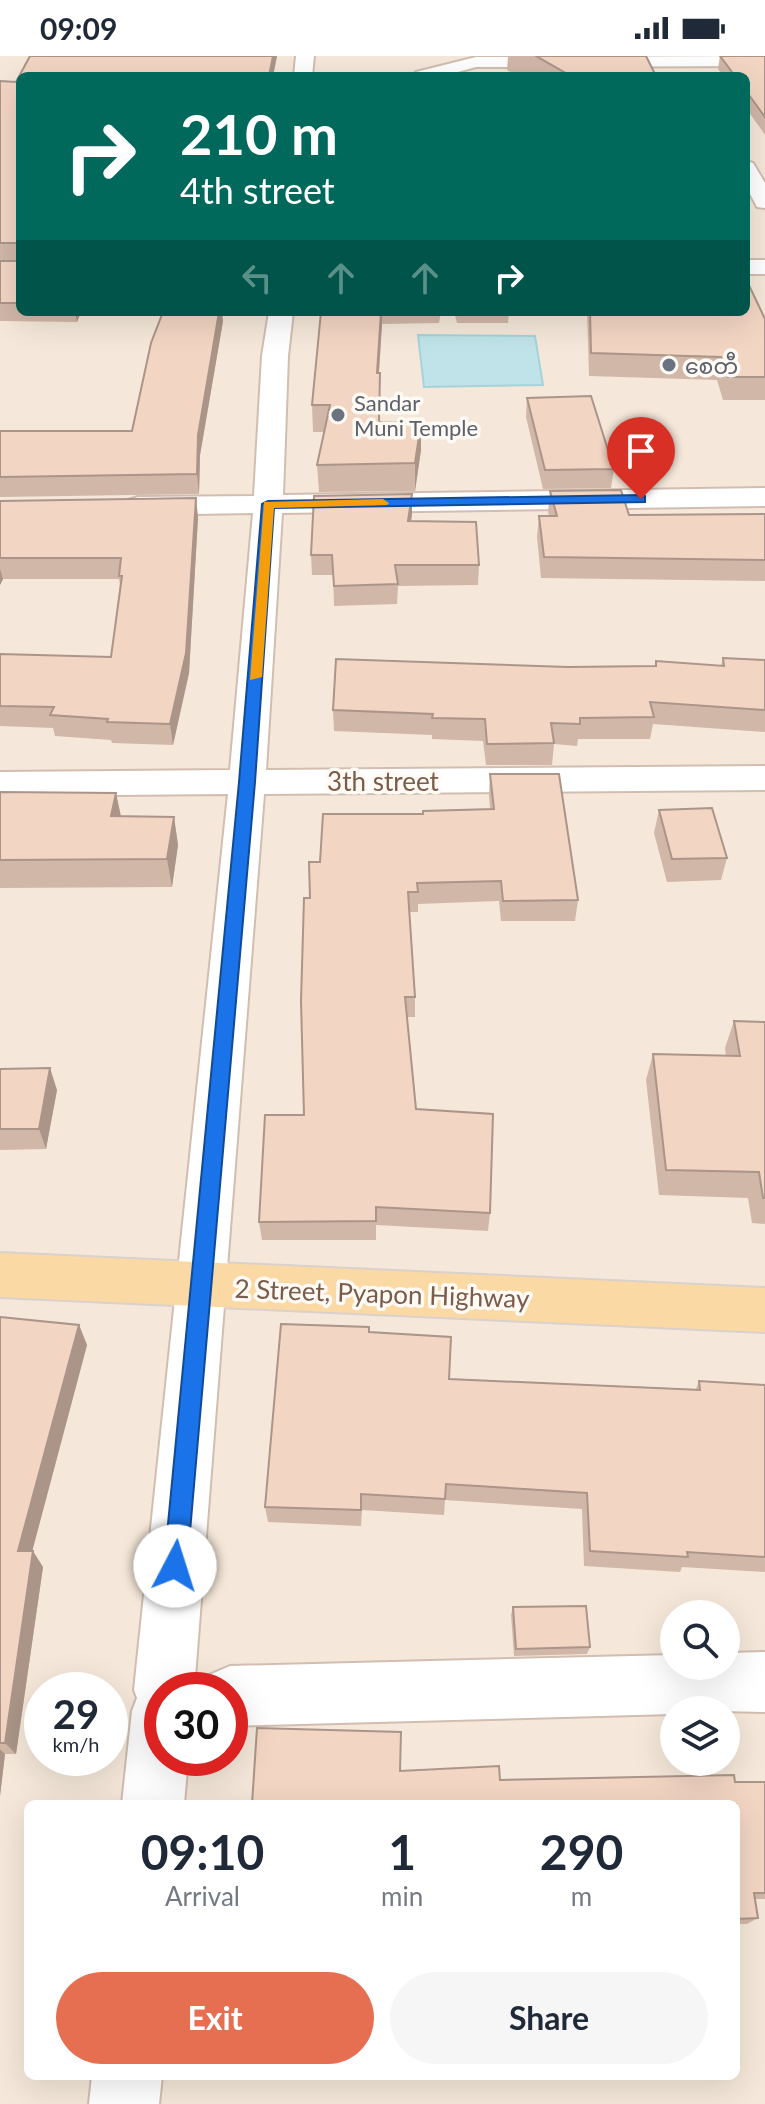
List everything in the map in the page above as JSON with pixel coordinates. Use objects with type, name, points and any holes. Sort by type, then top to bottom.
[{"type":"main road","name":"2 Street, Pyapon Highway","points":[[0,1275],[765,1310]]},
{"type":"street","points":[[434,72],[474,59],[691,64],[765,61]]},
{"type":"street","points":[[750,174],[765,202]]},
{"type":"street","points":[[166,1672],[247,782],[268,504],[275,356],[280,316]]},
{"type":"street","points":[[111,507],[765,497]]},
{"type":"street","name":"3th street","points":[[0,784],[765,778]]},
{"type":"street","points":[[248,1696],[765,1682]]},
{"type":"street","points":[[153,1800],[156,1776]]},
{"type":"street","points":[[124,2104],[127,2080]]},
{"type":"shaded area","points":[[0,56],[765,56],[765,2104],[0,2104]]},
{"type":"water","points":[[418,335],[535,336],[543,385],[424,387]]},
{"type":"building","points":[[30,56],[273,56],[270,72],[21,72]]},
{"type":"building","points":[[536,56],[646,56],[654,72],[564,72]]},
{"type":"building","points":[[720,56],[765,56],[765,117],[750,96],[750,72],[732,72]]},
{"type":"building","points":[[0,81],[16,82],[16,243],[0,243]]},
{"type":"building","points":[[0,261],[16,261],[16,303],[0,303]]},
{"type":"building","points":[[750,287],[765,319],[765,377],[728,377],[721,357],[591,353],[590,316],[750,316]]},
{"type":"building","points":[[161,316],[218,316],[198,435],[197,474],[0,477],[0,431],[132,431],[151,343]]},
{"type":"building","points":[[321,316],[381,316],[377,373],[380,373],[379,422],[421,423],[415,463],[317,465],[330,405],[312,405]]},
{"type":"building","points":[[591,396],[614,469],[545,470],[527,398]]},
{"type":"building","points":[[621,490],[629,515],[765,514],[765,560],[544,557],[539,516],[557,516],[550,491]]},
{"type":"building","points":[[412,494],[408,521],[476,522],[479,565],[395,565],[398,584],[334,586],[332,555],[311,555],[314,496]]},
{"type":"building","points":[[196,498],[186,653],[170,724],[107,722],[108,719],[50,715],[54,707],[0,706],[0,654],[111,657],[122,576],[119,576],[121,558],[0,558],[0,501]]},
{"type":"building","points":[[723,658],[765,660],[765,710],[650,702],[654,717],[580,718],[580,724],[551,723],[554,743],[487,744],[485,719],[333,710],[336,659],[568,667],[656,666],[656,661],[724,666]]},
{"type":"building","points":[[490,774],[559,774],[578,900],[503,901],[501,881],[417,883],[418,892],[408,892],[415,997],[405,997],[416,1109],[493,1114],[490,1213],[376,1207],[376,1221],[259,1222],[265,1115],[304,1115],[301,1001],[304,898],[310,898],[309,862],[320,862],[323,814],[423,814],[423,811],[494,809]]},
{"type":"building","points":[[0,792],[116,793],[111,816],[174,817],[167,859],[0,860]]},
{"type":"building","points":[[712,808],[727,858],[672,859],[659,810]]},
{"type":"building","points":[[734,1021],[765,1022],[765,1198],[759,1172],[666,1170],[653,1054],[740,1056]]},
{"type":"building","points":[[50,1068],[39,1129],[0,1129],[0,1069]]},
{"type":"building","points":[[0,1317],[79,1325],[18,1551],[33,1551],[5,1743],[0,1743]]},
{"type":"building","points":[[281,1324],[369,1327],[369,1332],[451,1337],[449,1379],[700,1390],[699,1381],[765,1385],[765,1557],[687,1552],[688,1557],[590,1551],[587,1493],[446,1484],[445,1499],[361,1494],[361,1510],[265,1507]]},
{"type":"building","points":[[586,1606],[590,1647],[516,1649],[513,1607]]},
{"type":"building","points":[[257,1728],[401,1732],[400,1771],[499,1766],[500,1780],[734,1776],[735,1782],[765,1782],[765,1893],[754,1893],[758,1918],[740,1919],[740,1800],[252,1800]]},
{"type":"slow traffic","points":[[255,677],[268,504],[383,503]]},
{"type":"place","name":"စေတီ","points":[[669,365]]},
{"type":"place","name":"Sandar Muni Temple","points":[[338,415]]},
{"type":"route","points":[[175,1566],[247,782],[268,504],[641,499]]}]
